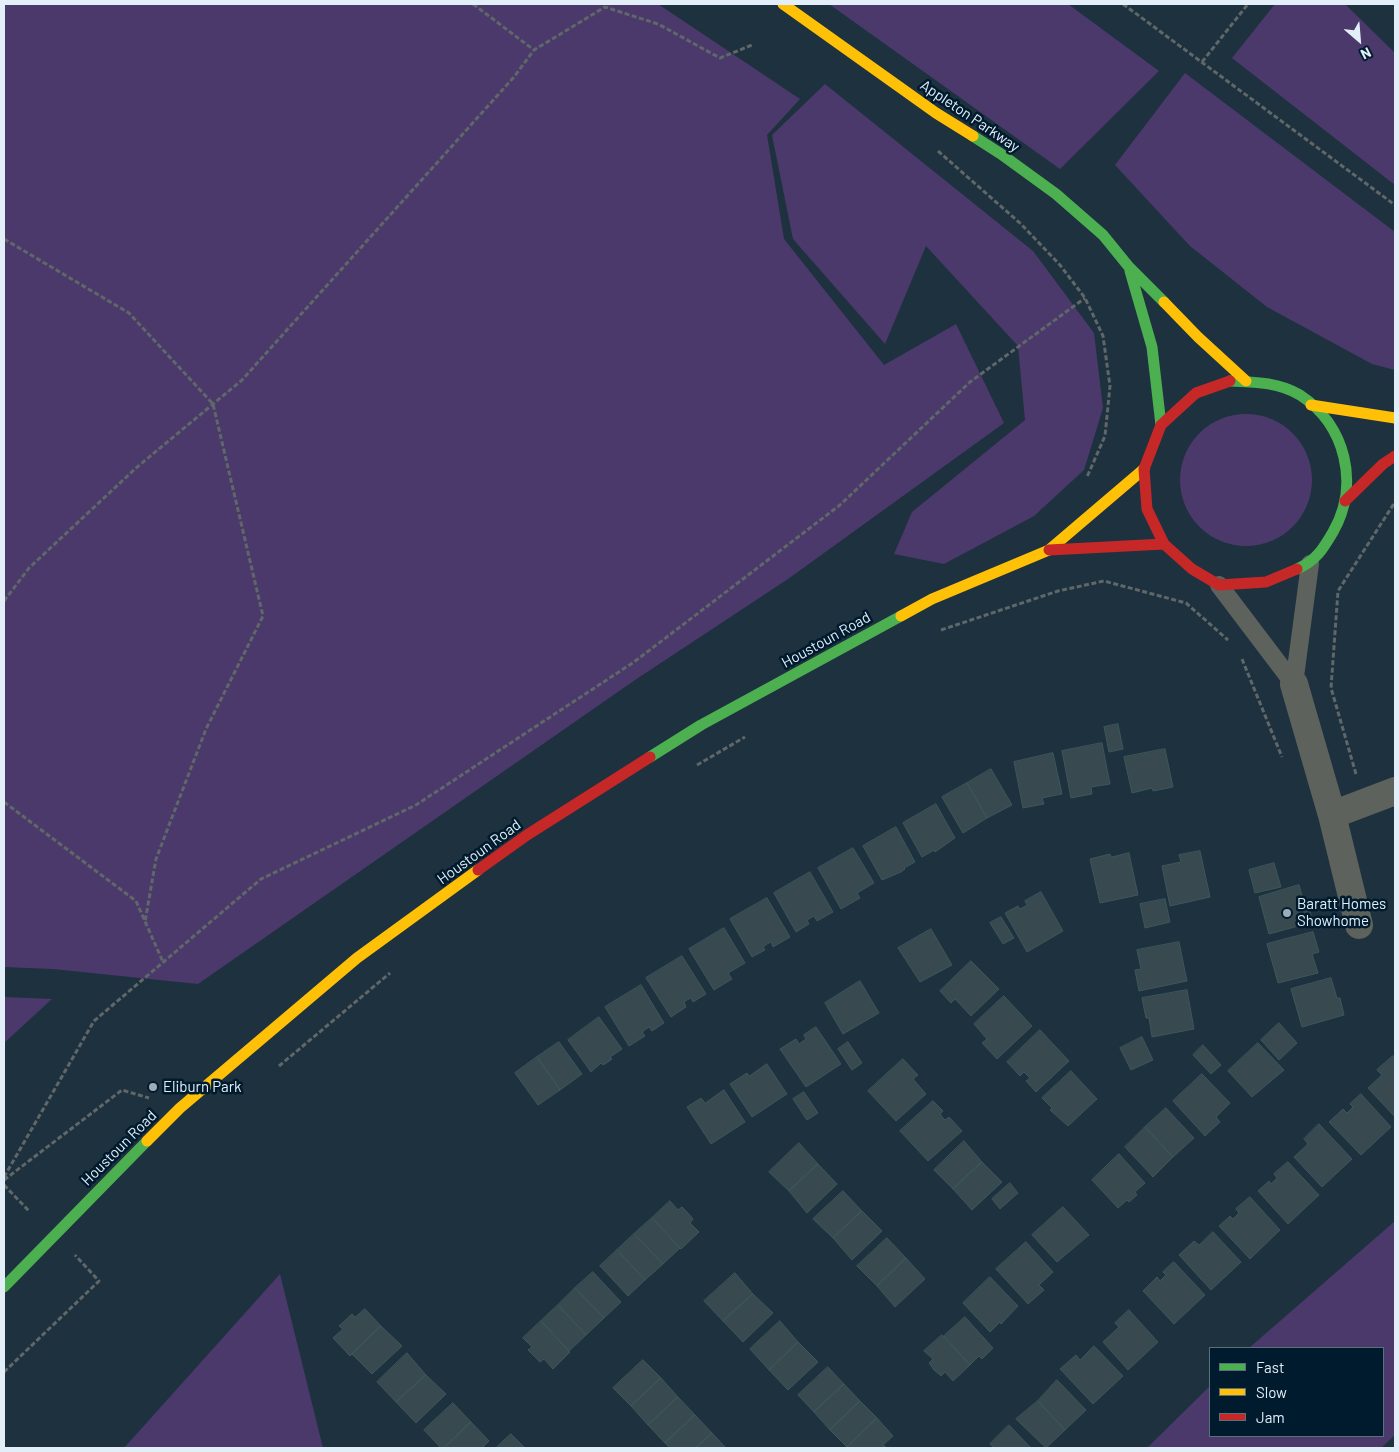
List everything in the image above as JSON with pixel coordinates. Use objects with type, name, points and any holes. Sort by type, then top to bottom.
[{"type":"street","name":"Appleton Parkway","points":[[783,4],[936,113],[1001,154],[1056,194],[1103,236],[1129,267],[1198,337],[1246,381]]},
{"type":"street","name":"Appleton Parkway","points":[[1129,267],[1152,346],[1161,425]]},
{"type":"street","points":[[1230,381],[1246,381],[1266,382],[1299,395],[1326,419],[1343,450],[1348,484],[1341,518],[1324,547],[1310,564],[1266,582],[1219,585],[1192,569],[1164,544],[1147,508],[1144,469],[1161,425],[1196,393],[1230,381]]},
{"type":"street","points":[[1311,405],[1395,418]]},
{"type":"street","points":[[1344,501],[1383,464],[1395,456]]},
{"type":"street","name":"Houstoun Road","points":[[4,1287],[180,1108],[357,958],[527,835],[718,715],[932,599],[1049,550],[1144,469]]},
{"type":"street","name":"Houstoun Road","points":[[1049,550],[1164,544]]},
{"type":"street","points":[[1294,684],[1332,815],[1359,925]]},
{"type":"street","points":[[1332,815],[1395,791]]},
{"type":"lane","points":[[1294,684],[1310,564]]},
{"type":"lane","points":[[1219,585],[1294,684]]},
{"type":"path","points":[[473,4],[534,50]]},
{"type":"path","points":[[1123,4],[1395,205]]},
{"type":"path","points":[[1202,62],[1248,4]]},
{"type":"path","points":[[4,601],[29,568],[136,468],[242,380],[514,77],[534,50],[605,7],[658,24],[720,58],[752,45]]},
{"type":"path","points":[[937,151],[1020,224],[1060,264],[1085,298],[1103,336],[1110,386],[1105,436],[1087,478],[1081,483]]},
{"type":"path","points":[[4,239],[129,313],[212,404],[263,616],[206,729],[156,859],[145,922]]},
{"type":"path","points":[[4,1178],[94,1021],[261,879],[416,805],[634,662],[840,505],[970,382],[1085,298]]},
{"type":"path","points":[[1366,803],[1331,688],[1338,590],[1395,502]]},
{"type":"path","points":[[939,630],[1058,590],[1104,581],[1186,603],[1232,644]]},
{"type":"path","points":[[1242,659],[1284,764]]},
{"type":"path","points":[[690,770],[748,735]]},
{"type":"path","points":[[4,802],[136,901],[163,962]]},
{"type":"path","points":[[272,1072],[391,972]]},
{"type":"path","points":[[4,1178],[122,1090],[180,1108]]},
{"type":"path","points":[[4,1185],[29,1212]]},
{"type":"path","points":[[4,1372],[100,1282],[75,1255]]},
{"type":"shaded area","points":[[4,4],[658,4],[800,99],[767,135],[784,239],[884,365],[956,324],[1004,423],[788,579],[635,680],[198,984],[53,969],[4,967]]},
{"type":"shaded area","points":[[829,4],[1068,4],[1159,71],[1060,169]]},
{"type":"shaded area","points":[[1275,4],[1345,4],[1395,53],[1395,185],[1232,58]]},
{"type":"shaded area","points":[[1185,73],[1395,232],[1395,370],[1372,364],[1267,307],[1190,246],[1115,165]]},
{"type":"shaded area","points":[[825,84],[1033,251],[1094,333],[1103,408],[1084,470],[1034,516],[944,564],[894,554],[912,512],[1025,420],[1018,346],[926,246],[885,344],[793,239],[772,135]]},
{"type":"shaded area","points":[[1246,414],[1271,419],[1283,425],[1301,443],[1307,455],[1312,480],[1307,505],[1301,517],[1283,535],[1271,541],[1246,546],[1221,541],[1209,535],[1191,517],[1185,505],[1180,480],[1185,455],[1191,443],[1209,425],[1221,419]]},
{"type":"shaded area","points":[[4,997],[52,999],[4,1043]]},
{"type":"shaded area","points":[[1395,1221],[1395,1435],[1381,1448],[1147,1448],[1209,1387],[1209,1437],[1384,1437],[1384,1347],[1250,1347]]},
{"type":"shaded area","points":[[280,1274],[323,1448],[124,1448]]},
{"type":"building","points":[[1118,724],[1123,749],[1109,752],[1104,727]]},
{"type":"building","points":[[1102,743],[1110,784],[1091,787],[1092,794],[1071,798],[1062,751]]},
{"type":"building","points":[[1165,749],[1173,787],[1153,791],[1152,788],[1132,793],[1124,757]]},
{"type":"building","points":[[1053,753],[1062,794],[1042,798],[1044,804],[1023,808],[1014,762]]},
{"type":"building","points":[[991,769],[1012,805],[987,818],[967,783]]},
{"type":"building","points":[[967,783],[987,818],[963,833],[942,797]]},
{"type":"building","points":[[936,804],[955,838],[935,852],[934,850],[922,857],[903,823]]},
{"type":"building","points":[[896,827],[915,862],[904,868],[901,872],[882,880],[863,846]]},
{"type":"building","points":[[853,848],[874,883],[857,893],[860,898],[841,909],[818,868]]},
{"type":"building","points":[[1200,851],[1210,897],[1170,906],[1162,866],[1181,862],[1179,855]]},
{"type":"building","points":[[1129,853],[1138,895],[1100,903],[1090,859],[1110,854],[1111,857]]},
{"type":"building","points":[[1274,863],[1281,887],[1255,893],[1249,870]]},
{"type":"building","points":[[810,872],[833,912],[817,921],[814,916],[807,920],[809,924],[796,932],[774,893]]},
{"type":"building","name":"Baratt Homes Showhome","points":[[1299,885],[1305,905],[1308,904],[1313,922],[1269,934],[1259,897]]},
{"type":"building","points":[[1041,892],[1063,931],[1027,952],[1005,913],[1018,906],[1020,909],[1024,907],[1027,905],[1025,901]]},
{"type":"building","points":[[767,898],[790,937],[773,947],[771,942],[767,944],[763,947],[765,950],[752,957],[730,919]]},
{"type":"building","points":[[1165,899],[1170,922],[1145,928],[1140,904]]},
{"type":"building","points":[[1001,917],[1014,938],[1003,944],[990,923]]},
{"type":"building","points":[[724,928],[745,963],[728,973],[732,979],[714,990],[689,949]]},
{"type":"building","points":[[931,929],[952,965],[920,982],[898,948]]},
{"type":"building","points":[[1313,932],[1319,952],[1312,954],[1318,973],[1278,983],[1267,944]]},
{"type":"building","points":[[1179,942],[1187,981],[1139,991],[1135,970],[1141,969],[1137,950]]},
{"type":"building","points":[[682,956],[706,994],[693,1002],[691,998],[687,1000],[684,1002],[686,1007],[671,1017],[646,978]]},
{"type":"building","points":[[971,961],[999,989],[971,1016],[955,999],[951,1003],[940,991]]},
{"type":"building","points":[[1331,978],[1337,998],[1340,998],[1344,1015],[1302,1027],[1291,989]]},
{"type":"building","points":[[860,981],[879,1013],[843,1034],[825,1003]]},
{"type":"building","points":[[641,985],[664,1023],[652,1031],[649,1027],[642,1032],[645,1036],[629,1046],[605,1007]]},
{"type":"building","points":[[1187,990],[1194,1029],[1152,1037],[1149,1018],[1146,1018],[1142,998]]},
{"type":"building","points":[[1004,996],[1032,1026],[997,1059],[982,1043],[987,1039],[974,1024]]},
{"type":"building","points":[[599,1017],[622,1049],[610,1057],[612,1059],[608,1062],[603,1065],[601,1063],[591,1072],[568,1040]]},
{"type":"building","points":[[1279,1023],[1297,1043],[1279,1060],[1261,1040]]},
{"type":"building","points":[[816,1027],[841,1064],[806,1087],[780,1049],[796,1039],[799,1044],[806,1039],[804,1035]]},
{"type":"building","points":[[1040,1030],[1069,1061],[1036,1092],[1026,1081],[1030,1078],[1024,1072],[1020,1076],[1007,1062]]},
{"type":"building","points":[[1142,1037],[1153,1060],[1131,1070],[1120,1048]]},
{"type":"building","points":[[559,1042],[582,1074],[560,1090],[537,1057]]},
{"type":"building","points":[[848,1042],[862,1063],[852,1070],[838,1049]]},
{"type":"building","points":[[1258,1043],[1284,1070],[1252,1097],[1228,1071]]},
{"type":"building","points":[[1203,1045],[1221,1065],[1211,1074],[1193,1055]]},
{"type":"building","points":[[1393,1056],[1395,1058],[1395,1117],[1368,1088],[1382,1075],[1377,1070]]},
{"type":"building","points":[[537,1057],[560,1090],[538,1105],[515,1073]]},
{"type":"building","points":[[903,1059],[918,1075],[913,1079],[926,1094],[896,1121],[868,1091]]},
{"type":"building","points":[[767,1064],[787,1094],[752,1117],[730,1084],[747,1073],[749,1076]]},
{"type":"building","points":[[1071,1071],[1097,1099],[1068,1126],[1050,1110],[1052,1108],[1042,1098]]},
{"type":"building","points":[[1202,1074],[1230,1103],[1216,1117],[1220,1122],[1205,1136],[1173,1101]]},
{"type":"building","points":[[724,1090],[745,1122],[711,1144],[687,1107],[701,1098],[705,1103]]},
{"type":"building","points":[[804,1092],[818,1113],[807,1120],[793,1099]]},
{"type":"building","points":[[1361,1094],[1391,1127],[1361,1155],[1329,1122],[1343,1109],[1347,1113],[1353,1107],[1350,1104]]},
{"type":"building","points":[[933,1101],[943,1111],[940,1114],[943,1118],[945,1120],[949,1117],[962,1131],[928,1161],[900,1131]]},
{"type":"building","points":[[1166,1108],[1194,1138],[1173,1157],[1145,1127]]},
{"type":"building","points":[[1319,1124],[1352,1159],[1322,1187],[1294,1157],[1308,1144],[1304,1139]]},
{"type":"building","points":[[1145,1127],[1173,1157],[1153,1177],[1125,1147]]},
{"type":"building","points":[[964,1141],[982,1162],[953,1189],[934,1170]]},
{"type":"building","points":[[799,1143],[818,1164],[789,1191],[769,1172]]},
{"type":"building","points":[[1119,1154],[1145,1183],[1135,1192],[1137,1195],[1129,1202],[1127,1200],[1118,1208],[1092,1180]]},
{"type":"building","points":[[982,1162],[1002,1182],[972,1210],[953,1189]]},
{"type":"building","points":[[1288,1162],[1319,1195],[1288,1224],[1258,1191],[1269,1181],[1271,1184],[1277,1178],[1274,1174]]},
{"type":"building","points":[[818,1164],[837,1184],[807,1213],[789,1191]]},
{"type":"building","points":[[1010,1183],[1018,1193],[1000,1209],[992,1199]]},
{"type":"building","points":[[843,1191],[862,1211],[833,1238],[813,1219]]},
{"type":"building","points":[[1250,1197],[1280,1230],[1250,1259],[1219,1226],[1230,1216],[1233,1219],[1239,1213],[1236,1209]]},
{"type":"building","points":[[670,1201],[678,1210],[682,1207],[688,1213],[693,1219],[690,1223],[699,1232],[681,1249],[652,1218]]},
{"type":"building","points":[[1063,1207],[1089,1235],[1057,1262],[1032,1235]]},
{"type":"building","points":[[862,1211],[882,1231],[852,1260],[833,1238]]},
{"type":"building","points":[[652,1218],[680,1248],[663,1264],[634,1234]]},
{"type":"building","points":[[1213,1232],[1241,1262],[1211,1290],[1179,1255],[1194,1241],[1199,1245]]},
{"type":"building","points":[[634,1234],[663,1264],[645,1280],[617,1250]]},
{"type":"building","points":[[887,1238],[906,1258],[877,1286],[857,1266]]},
{"type":"building","points":[[1026,1242],[1053,1272],[1039,1285],[1044,1290],[1028,1304],[996,1269]]},
{"type":"building","points":[[617,1250],[645,1280],[628,1296],[600,1266]]},
{"type":"building","points":[[906,1258],[925,1279],[895,1307],[877,1286]]},
{"type":"building","points":[[1174,1262],[1205,1295],[1174,1324],[1143,1291],[1157,1277],[1160,1281],[1166,1275],[1163,1272]]},
{"type":"building","points":[[593,1272],[621,1302],[604,1318],[575,1288]]},
{"type":"building","points":[[735,1273],[753,1294],[723,1321],[704,1301]]},
{"type":"building","points":[[990,1277],[1018,1306],[1001,1324],[1000,1322],[990,1332],[963,1303]]},
{"type":"building","points":[[575,1288],[604,1318],[586,1335],[558,1305]]},
{"type":"building","points":[[753,1294],[773,1313],[743,1342],[723,1321]]},
{"type":"building","points":[[558,1305],[586,1335],[569,1351],[541,1321]]},
{"type":"building","points":[[365,1309],[381,1326],[350,1356],[333,1338],[343,1329],[339,1326],[352,1314],[355,1317]]},
{"type":"building","points":[[1129,1310],[1158,1342],[1128,1370],[1103,1342],[1119,1327],[1115,1323]]},
{"type":"building","points":[[965,1317],[993,1348],[982,1359],[979,1356],[970,1365],[944,1336]]},
{"type":"building","points":[[541,1321],[570,1352],[553,1369],[544,1359],[540,1362],[528,1350],[532,1347],[523,1338]]},
{"type":"building","points":[[780,1321],[798,1342],[769,1370],[750,1349]]},
{"type":"building","points":[[381,1326],[402,1346],[372,1374],[352,1354]]},
{"type":"building","points":[[942,1335],[970,1365],[953,1381],[945,1372],[941,1376],[934,1370],[929,1363],[933,1359],[924,1351]]},
{"type":"building","points":[[798,1342],[818,1362],[788,1390],[769,1370]]},
{"type":"building","points":[[1094,1346],[1123,1376],[1093,1404],[1060,1369],[1076,1355],[1080,1360]]},
{"type":"building","points":[[407,1353],[426,1375],[396,1402],[377,1382]]},
{"type":"building","points":[[643,1360],[661,1378],[631,1406],[613,1388]]},
{"type":"building","points":[[828,1367],[844,1384],[814,1412],[798,1395]]},
{"type":"building","points":[[426,1375],[446,1394],[416,1423],[396,1402]]},
{"type":"building","points":[[661,1378],[678,1397],[648,1425],[631,1406]]},
{"type":"building","points":[[1057,1380],[1086,1410],[1065,1430],[1038,1401]]},
{"type":"building","points":[[844,1384],[860,1401],[830,1430],[814,1412]]},
{"type":"building","points":[[678,1397],[695,1415],[665,1443],[648,1425]]},
{"type":"building","points":[[860,1401],[877,1418],[847,1447],[830,1430]]},
{"type":"building","points":[[1038,1401],[1065,1430],[1046,1448],[1016,1419]]},
{"type":"building","points":[[453,1403],[471,1422],[444,1448],[441,1448],[424,1430]]},
{"type":"building","points":[[695,1415],[712,1433],[696,1448],[670,1448],[665,1443]]},
{"type":"building","points":[[877,1418],[893,1436],[883,1445],[887,1448],[846,1448]]},
{"type":"building","points":[[471,1422],[489,1441],[482,1448],[444,1448]]},
{"type":"building","points":[[1009,1425],[1031,1448],[994,1448],[990,1444]]},
{"type":"building","points":[[712,1433],[726,1448],[696,1448]]},
{"type":"building","points":[[511,1434],[525,1448],[496,1448]]},
{"type":"traffic: fast","points":[[973,136],[1056,194],[1103,235],[1129,267],[1164,302]]},
{"type":"traffic: fast","points":[[1130,271],[1152,347],[1161,425]]},
{"type":"traffic: fast","points":[[1230,381],[1275,385],[1300,395],[1316,408],[1328,422],[1338,439],[1344,457],[1347,476],[1346,495],[1341,514],[1326,544],[1309,562],[1297,569]]},
{"type":"traffic: fast","points":[[650,757],[701,725],[901,616]]},
{"type":"traffic: fast","points":[[4,1287],[147,1141]]},
{"type":"traffic: slow","points":[[783,4],[936,113],[973,136]]},
{"type":"traffic: slow","points":[[1164,302],[1198,337],[1246,381]]},
{"type":"traffic: slow","points":[[1311,405],[1395,418]]},
{"type":"traffic: slow","points":[[901,616],[932,599],[1049,550],[1144,469]]},
{"type":"traffic: slow","points":[[147,1141],[180,1108],[357,958],[478,870]]},
{"type":"traffic: jam","points":[[1230,381],[1196,393],[1161,425],[1144,469],[1147,509],[1164,544],[1192,569],[1219,585],[1266,582],[1297,569]]},
{"type":"traffic: jam","points":[[1345,501],[1383,464],[1395,456]]},
{"type":"traffic: jam","points":[[1049,550],[1164,544]]},
{"type":"traffic: jam","points":[[478,870],[527,835],[650,757]]},
{"type":"place","name":"Baratt Homes Showhome","points":[[1287,913]]},
{"type":"place","name":"Eliburn Park","points":[[153,1087]]}]
